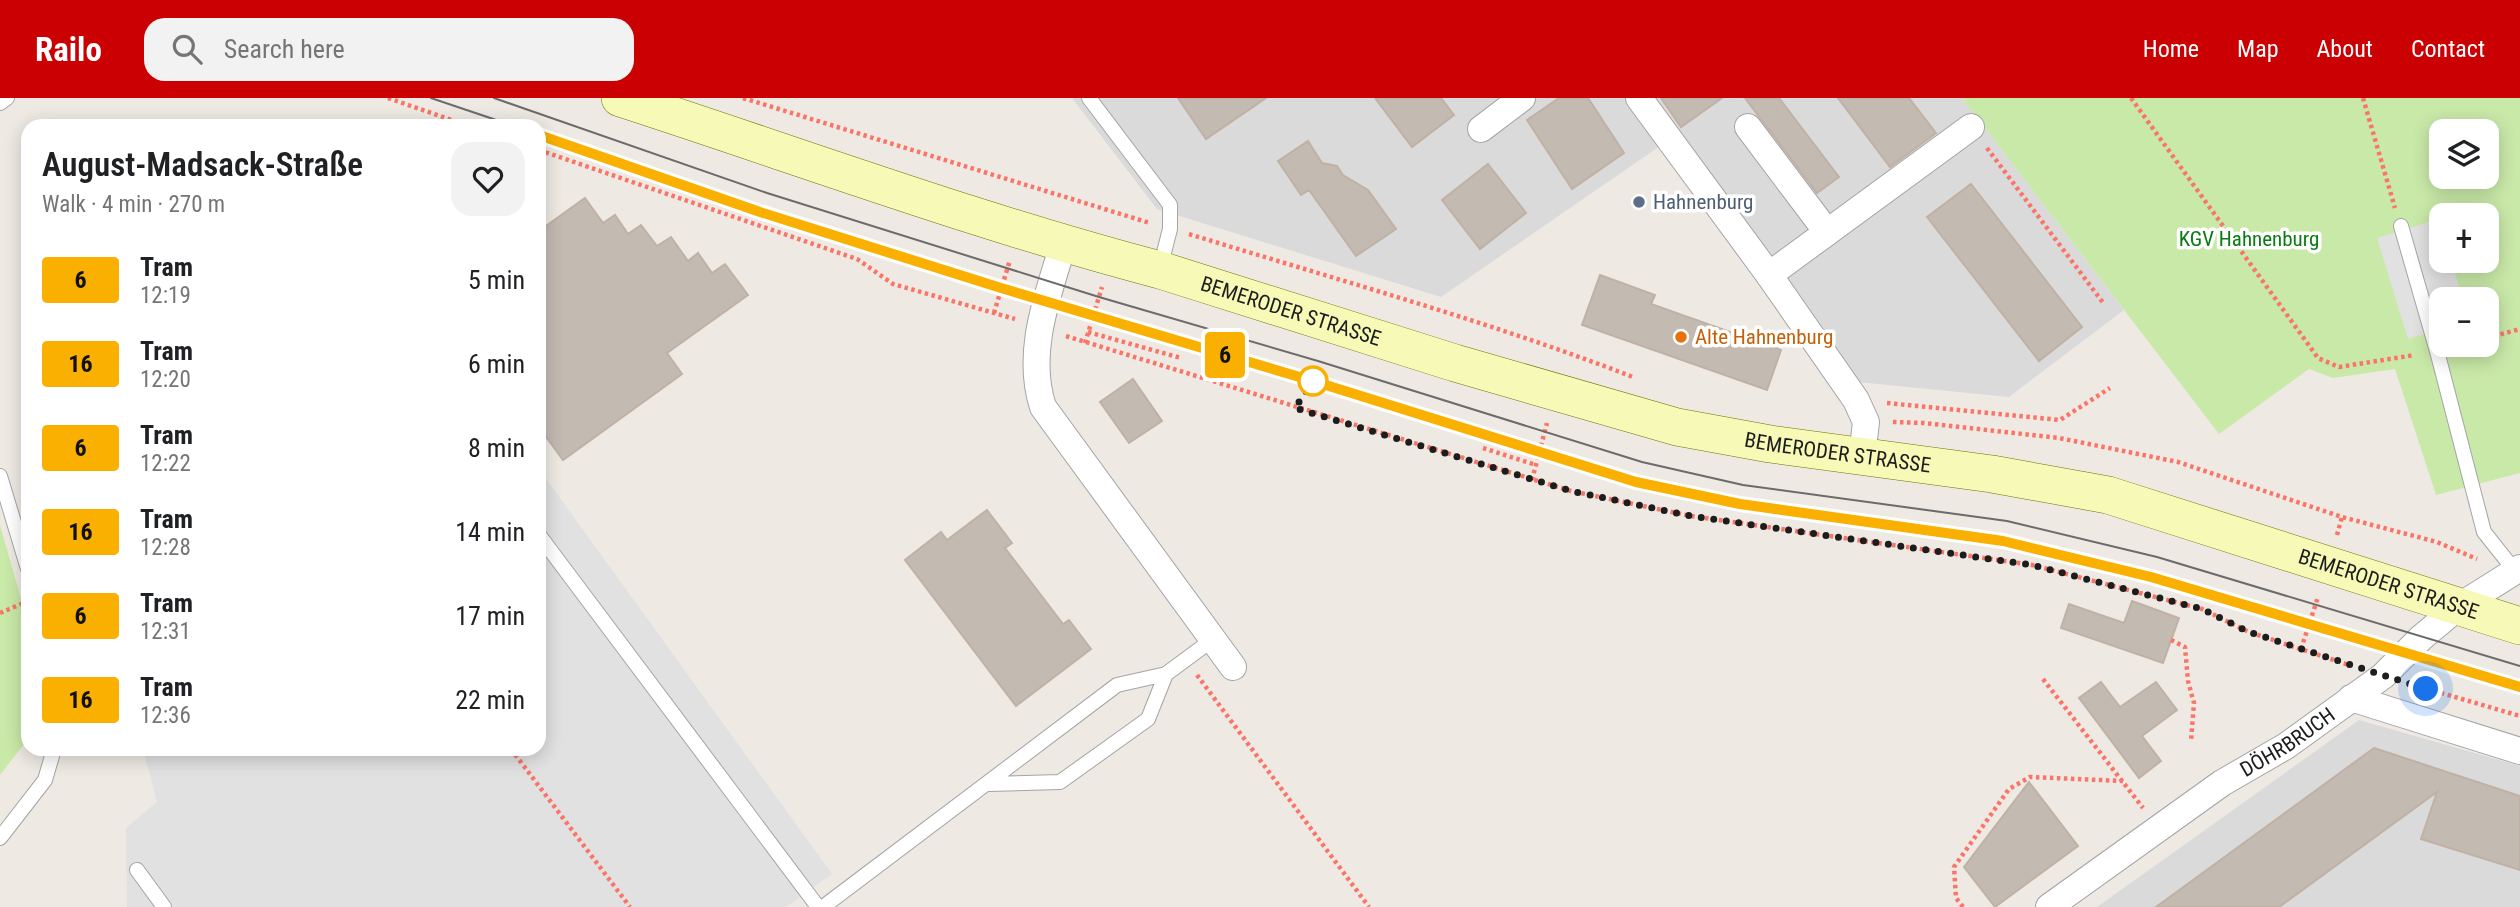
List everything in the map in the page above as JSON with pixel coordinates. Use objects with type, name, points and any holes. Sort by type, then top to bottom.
[{"type":"main road","name":"BEMERODER STRASSE","points":[[620,98],[995,221],[1455,363],[1677,427],[1861,426],[1992,474],[2108,495],[2520,626]]},
{"type":"street","points":[[1481,130],[1522,98]]},
{"type":"street","points":[[1646,100],[1769,275],[1861,426]]},
{"type":"street","points":[[1748,127],[1827,232]]},
{"type":"street","points":[[1769,275],[1971,127]]},
{"type":"street","points":[[1064,242],[1039,327],[1036,386],[1043,407],[1233,667]]},
{"type":"street","name":"DÖHRBRUCH","points":[[2060,904],[2222,783],[2286,746],[2383,676],[2421,638],[2458,607],[2515,571]]},
{"type":"street","points":[[2351,698],[2520,751]]},
{"type":"lane","points":[[0,103],[7,98]]},
{"type":"lane","points":[[1089,98],[1170,205],[1170,229],[1160,270]]},
{"type":"lane","points":[[2401,226],[2429,323]]},
{"type":"lane","points":[[2439,357],[2484,532],[2515,571]]},
{"type":"lane","points":[[0,476],[21,546]]},
{"type":"lane","points":[[546,544],[821,907],[988,784],[1116,685],[1166,674],[1212,640]]},
{"type":"lane","points":[[988,784],[1060,782],[1148,719],[1166,674]]},
{"type":"lane","points":[[0,838],[45,780],[52,756]]},
{"type":"lane","points":[[137,870],[164,907]]},
{"type":"path","points":[[388,98],[450,119]]},
{"type":"path","points":[[743,98],[1469,320],[1567,351],[1643,381]]},
{"type":"path","points":[[2131,98],[2318,358],[2339,368],[2429,352]]},
{"type":"path","points":[[2363,98],[2401,226]]},
{"type":"path","points":[[1971,127],[2104,304]]},
{"type":"path","points":[[546,152],[857,259],[893,284],[1571,491],[1691,516],[2032,565],[2202,609],[2249,632],[2383,676],[2520,716]]},
{"type":"path","points":[[2499,335],[2520,329]]},
{"type":"path","points":[[1088,332],[1181,358]]},
{"type":"path","points":[[1861,426],[2060,420],[2110,388]]},
{"type":"path","points":[[1861,426],[1924,423],[2059,438],[2178,463],[2342,517],[2437,542],[2515,571]]},
{"type":"path","points":[[1483,448],[1536,465]]},
{"type":"path","points":[[2301,649],[2319,595]]},
{"type":"path","points":[[0,613],[21,604]]},
{"type":"path","points":[[2171,640],[2185,647],[2193,703],[2191,741]]},
{"type":"path","points":[[1186,660],[1369,907]]},
{"type":"path","points":[[2043,679],[2159,828]]},
{"type":"path","points":[[516,756],[630,907]]},
{"type":"path","points":[[1963,907],[1956,898],[1954,867],[2009,789],[2030,777],[2123,781]]},
{"type":"shaded area","points":[[1072,98],[1962,98],[2124,310],[2009,397],[1857,382],[1676,135],[1441,297],[1157,209]]},
{"type":"shaded area","points":[[2429,222],[2429,273],[2455,273],[2459,287],[2429,287],[2429,333],[2408,339],[2377,238]]},
{"type":"shaded area","points":[[546,479],[832,874],[786,907],[127,907],[126,828],[157,802],[145,756],[546,756]]},
{"type":"shaded area","points":[[2359,720],[2520,766],[2520,907],[2097,907]]},
{"type":"green space","name":"KGV Hahnenburg","points":[[1962,98],[2520,98],[2520,473],[2436,495],[2395,369],[2333,378],[2309,369],[2219,434]]},
{"type":"green space","points":[[0,525],[21,598],[21,748],[0,775]]},
{"type":"building","points":[[1178,98],[1266,98],[1206,139]]},
{"type":"building","points":[[1375,98],[1441,98],[1454,115],[1412,147]]},
{"type":"building","points":[[1559,98],[1588,98],[1624,153],[1572,189],[1527,120]]},
{"type":"building","points":[[1661,98],[1722,98],[1681,127]]},
{"type":"building","points":[[1745,98],[1779,98],[1839,177],[1817,193]]},
{"type":"building","points":[[1838,98],[1909,98],[1936,133],[1890,167]]},
{"type":"building","points":[[1308,141],[1322,163],[1337,166],[1343,175],[1368,190],[1396,229],[1356,256],[1309,190],[1301,195],[1278,161]]},
{"type":"building","points":[[1488,164],[1526,213],[1480,249],[1442,200]]},
{"type":"building","points":[[1971,184],[2082,327],[2039,361],[1927,217]]},
{"type":"building","points":[[585,198],[603,223],[615,215],[628,234],[641,225],[657,246],[671,237],[688,261],[698,253],[712,273],[725,264],[748,295],[667,353],[682,374],[563,460],[546,437],[546,226]]},
{"type":"building","name":"Alte Hahnenburg","points":[[1600,275],[1655,295],[1651,304],[1781,350],[1767,390],[1582,325]]},
{"type":"building","points":[[1133,379],[1162,421],[1129,443],[1100,402]]},
{"type":"building","points":[[987,510],[1012,543],[1005,548],[1063,624],[1069,620],[1091,649],[1016,706],[905,560],[941,532],[947,540]]},
{"type":"building","points":[[2132,601],[2179,618],[2163,663],[2061,628],[2069,604],[2124,623]]},
{"type":"building","points":[[2101,682],[2120,707],[2156,682],[2177,710],[2142,736],[2161,761],[2139,778],[2079,698]]},
{"type":"building","points":[[2374,748],[2520,796],[2520,870],[2421,839],[2437,792],[2279,907],[2156,907]]},
{"type":"building","points":[[2029,782],[2078,846],[1995,907],[1964,867]]},
{"type":"tram line","points":[[431,98],[493,119]]},
{"type":"tram line","points":[[494,98],[767,193],[1642,462],[1743,485],[2007,521],[2157,557],[2520,666]]},
{"type":"tram line","points":[[546,137],[760,212],[1636,482],[1740,504],[2003,541],[2151,577],[2520,687]]},
{"type":"tram line","name":"6","points":[[546,137],[760,212],[1636,482],[1740,504],[2003,541],[2151,577],[2520,687]]},
{"type":"place","name":"Hahnenburg","points":[[1639,202]]},
{"type":"place","name":"Alte Hahnenburg","points":[[1681,337]]},
{"type":"route","points":[[1313,381],[1295,408],[1571,491],[1691,516],[2032,565],[2202,609],[2249,632],[2426,689]]}]
